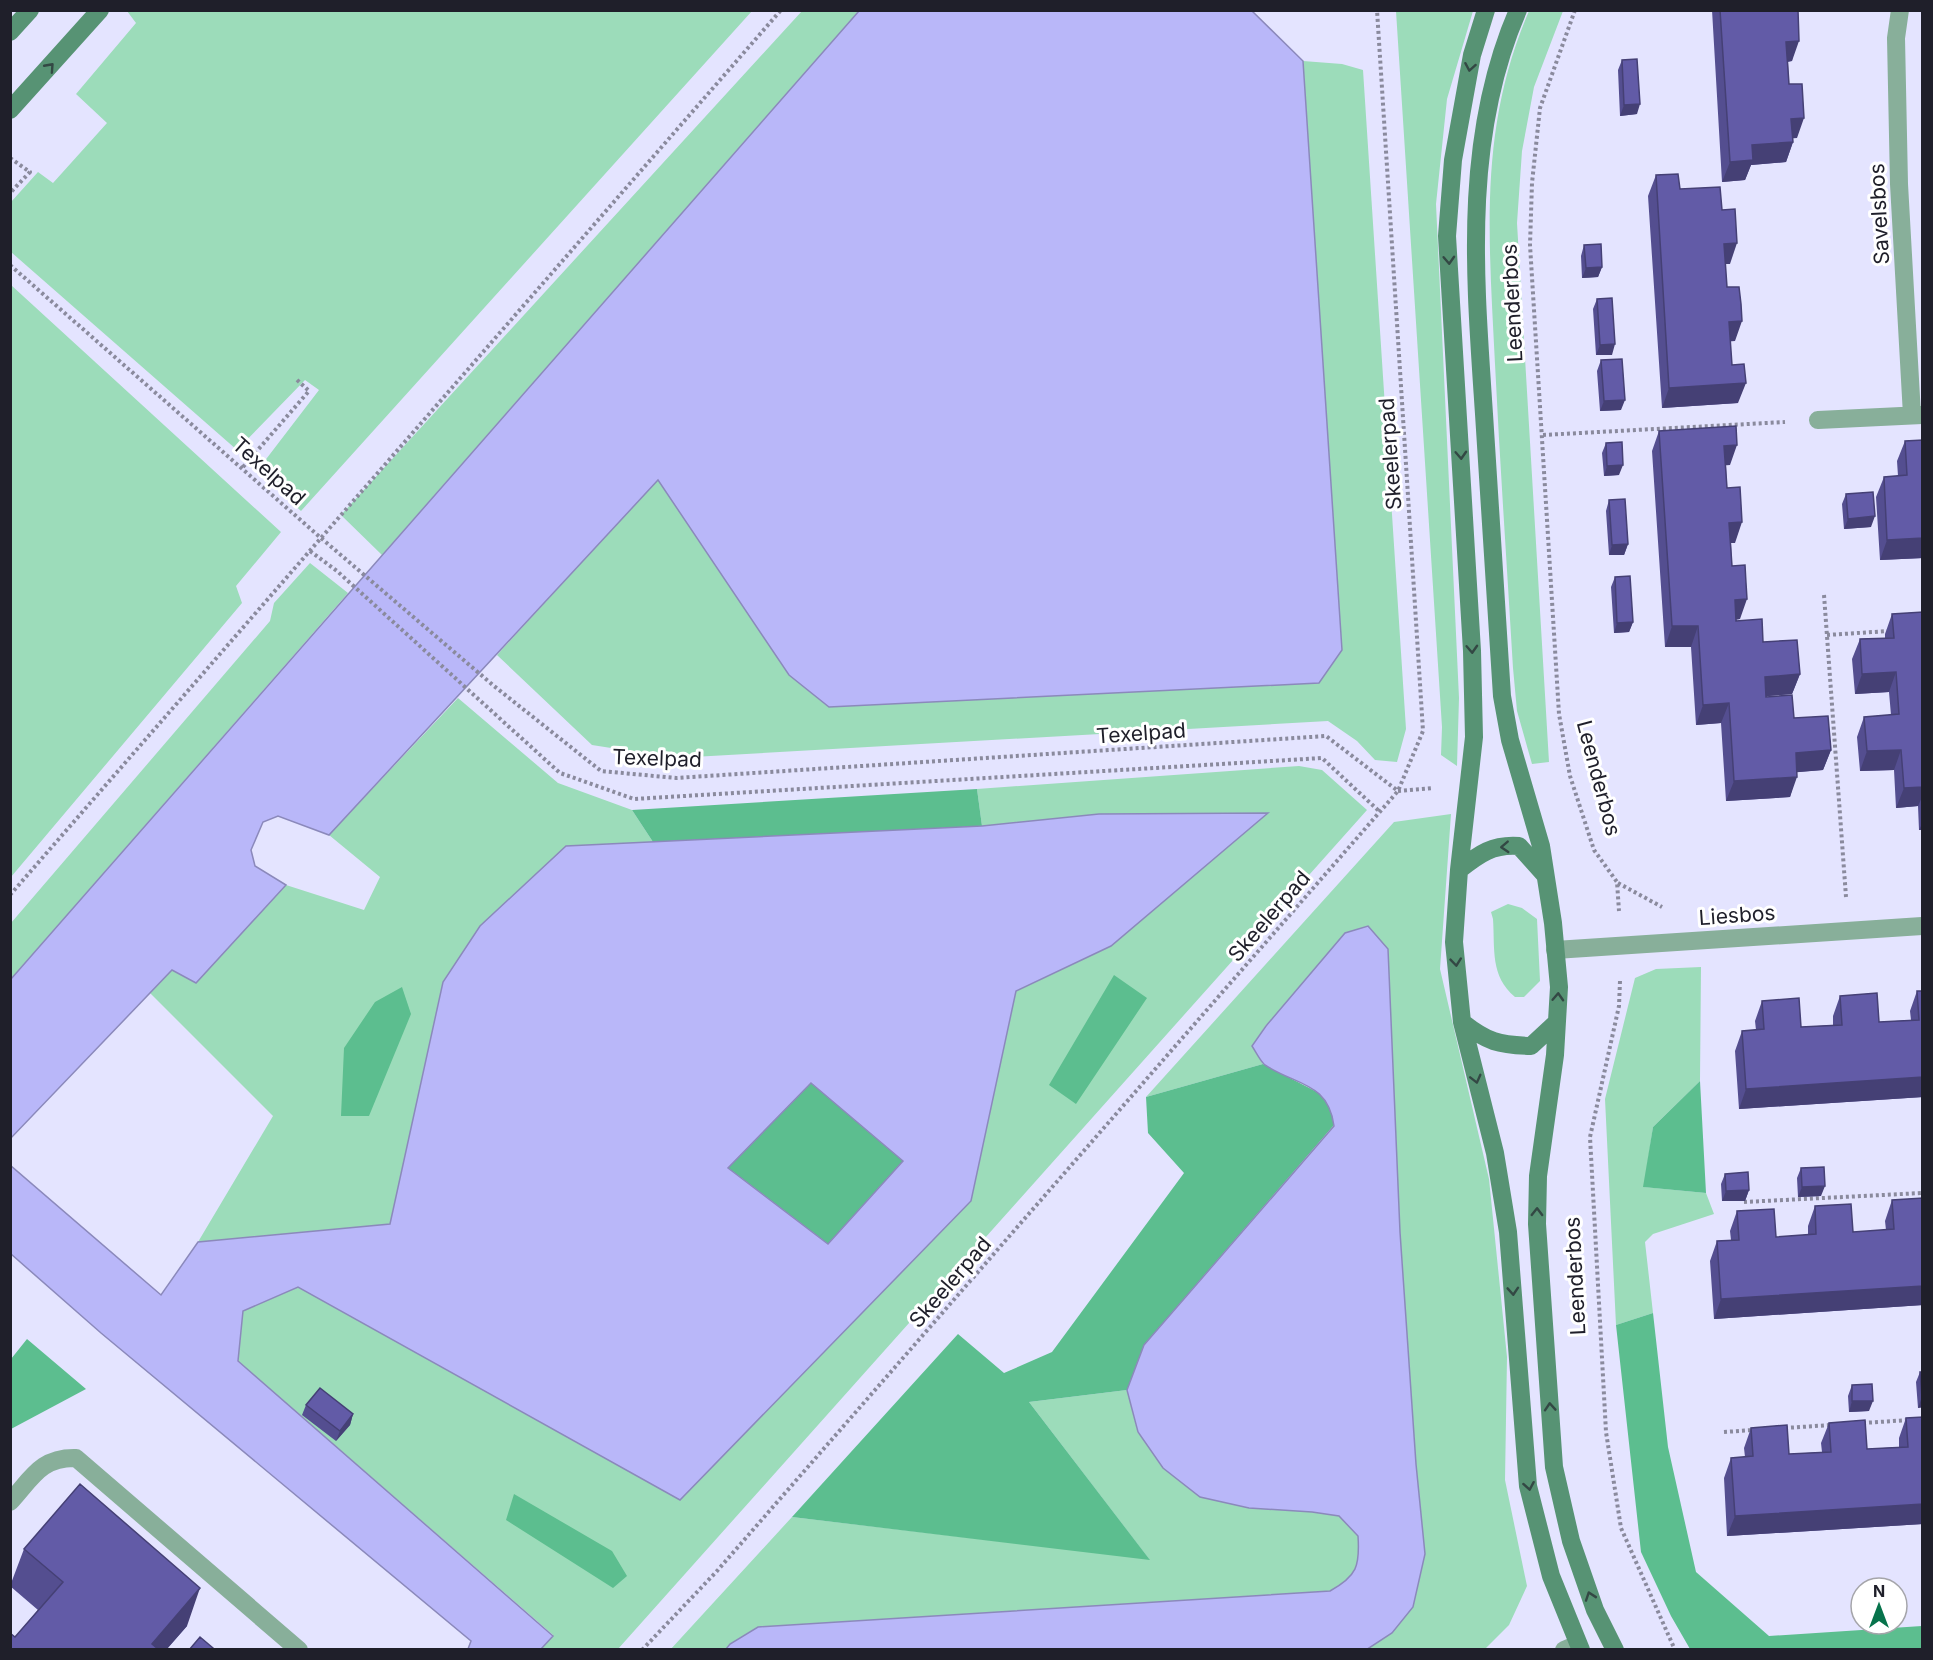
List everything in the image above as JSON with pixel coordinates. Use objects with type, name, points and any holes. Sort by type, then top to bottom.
[{"type":"main road","points":[[10,32],[30,10]]},
{"type":"main road","points":[[10,110],[100,10]]},
{"type":"main road","points":[[1485,10],[1472,55],[1453,160],[1447,236],[1472,651],[1474,737],[1459,870],[1454,942],[1462,1022],[1495,1153],[1508,1232],[1528,1486],[1551,1576],[1574,1648]]},
{"type":"main road","name":"Leenderbos","points":[[1518,10],[1504,42],[1485,114],[1477,188],[1475,270],[1502,696],[1510,740],[1540,846],[1559,987],[1557,1022],[1538,1176],[1537,1224],[1554,1467],[1571,1541],[1595,1610],[1615,1650]]},
{"type":"main road","points":[[1459,870],[1483,850],[1502,845],[1520,846],[1545,875]]},
{"type":"main road","points":[[1462,1022],[1481,1038],[1500,1045],[1531,1046],[1557,1022]]},
{"type":"street","name":"Savelsbos","points":[[1818,420],[1918,415],[1899,184],[1896,38],[1900,10]]},
{"type":"street","name":"Liesbos","points":[[1555,950],[1923,926]]},
{"type":"street","points":[[10,1502],[44,1464],[58,1457],[76,1458],[299,1650]]},
{"type":"path","points":[[10,895],[781,10]]},
{"type":"path","name":"Skeelerpad","points":[[642,1650],[724,1562],[1398,791],[1423,731],[1377,10]]},
{"type":"path","name":"Leenderbos","points":[[1575,10],[1540,108],[1532,183],[1530,245],[1559,714],[1570,776],[1594,850],[1617,882],[1622,946],[1619,1006],[1590,1137],[1606,1432],[1621,1528],[1675,1650]]},
{"type":"path","points":[[10,158],[30,172],[10,193]]},
{"type":"path","name":"Texelpad","points":[[10,265],[243,467],[321,538],[349,559],[494,686],[601,771],[676,778],[1326,736],[1398,791]]},
{"type":"path","points":[[243,467],[309,391],[295,378]]},
{"type":"path","points":[[1543,435],[1818,420]]},
{"type":"path","points":[[310,551],[337,571],[481,699],[560,773],[634,799],[1322,758],[1380,812]]},
{"type":"path","points":[[1824,595],[1849,930]]},
{"type":"path","points":[[1827,635],[1899,630]]},
{"type":"path","points":[[1744,1202],[1923,1193]]},
{"type":"path","points":[[1852,1424],[1911,1420]]},
{"type":"path","points":[[1783,1428],[1841,1424]]},
{"type":"path","points":[[1724,1432],[1759,1430]]},
{"type":"green space","points":[[127,11],[752,11],[301,511],[257,471],[319,390],[305,380],[237,450],[11,252],[11,202],[38,172],[53,183],[107,123],[76,94],[136,23]]},
{"type":"green space","points":[[802,11],[859,11],[382,555],[341,515]]},
{"type":"green space","points":[[1396,11],[1473,11],[1447,99],[1436,204],[1459,698],[1457,766],[1441,755],[1442,727]]},
{"type":"green space","points":[[1529,11],[1563,11],[1534,87],[1522,151],[1517,223],[1549,762],[1532,764],[1517,711],[1513,668],[1497,402],[1490,228],[1494,142],[1501,98]]},
{"type":"green space","points":[[1303,61],[1342,64],[1363,70],[1406,729],[1397,762],[1375,760],[1357,741],[1328,721],[675,758],[592,745],[497,655],[658,479],[789,675],[1319,683],[1342,650]]},
{"type":"green space","points":[[11,285],[281,532],[236,586],[242,603],[11,877]]},
{"type":"green space","points":[[310,563],[348,593],[11,979],[11,923],[270,621],[274,603]]},
{"type":"green space","points":[[458,698],[558,783],[632,810],[653,842],[566,846],[443,982],[390,1224],[198,1242],[273,1116],[150,993],[172,970],[196,983],[286,885],[364,910],[380,877],[329,835]]},
{"type":"green space","points":[[1299,766],[1322,770],[1367,810],[618,1649],[540,1649],[553,1635],[238,1361],[243,1311],[298,1287],[680,1499],[971,1201],[1016,991],[1111,946],[1267,813],[1099,814],[982,826],[977,789]]},
{"type":"green space","points":[[977,789],[982,826],[653,842],[632,810]]},
{"type":"green space","points":[[1451,814],[1440,969],[1489,1179],[1507,1357],[1505,1480],[1527,1586],[1509,1625],[1485,1649],[1366,1649],[1392,1633],[1425,1554],[1416,1464],[1400,1232],[1388,949],[1266,1025],[1252,1046],[1263,1064],[1146,1097],[1394,822]]},
{"type":"green space","points":[[1508,904],[1522,908],[1537,919],[1540,981],[1524,997],[1515,997],[1507,989],[1501,980],[1495,961],[1491,912]]},
{"type":"green space","points":[[1701,967],[1700,1081],[1653,1127],[1644,1187],[1706,1193],[1714,1214],[1653,1234],[1645,1242],[1653,1313],[1616,1325],[1605,1099],[1635,978],[1656,969]]},
{"type":"green space","points":[[1114,975],[1147,998],[1076,1104],[1049,1085]]},
{"type":"green space","points":[[402,987],[411,1014],[369,1116],[341,1116],[344,1048],[375,1002]]},
{"type":"green space","points":[[1263,1064],[1319,1093],[1331,1105],[1334,1125],[1144,1345],[1127,1390],[1029,1402],[1150,1560],[792,1517],[958,1334],[1004,1373],[1052,1352],[1184,1173],[1148,1133],[1146,1097]]},
{"type":"green space","points":[[1700,1081],[1706,1193],[1643,1187],[1653,1127]]},
{"type":"green space","points":[[811,1082],[903,1161],[828,1244],[728,1168]]},
{"type":"green space","points":[[1653,1313],[1668,1447],[1696,1572],[1769,1636],[1849,1631],[1849,1636],[1909,1636],[1909,1627],[1922,1626],[1922,1649],[1690,1649],[1671,1616],[1641,1552],[1616,1325]]},
{"type":"green space","points":[[27,1339],[86,1389],[11,1429],[11,1359]]},
{"type":"green space","points":[[1127,1390],[1138,1433],[1312,1512],[1339,1516],[1358,1536],[1357,1563],[1351,1575],[1330,1591],[758,1627],[726,1649],[670,1650],[792,1517],[1149,1559],[1029,1402]]},
{"type":"green space","points":[[514,1494],[612,1551],[627,1576],[613,1588],[506,1520]]},
{"type":"water","points":[[859,11],[1252,11],[1303,61],[1342,650],[1319,683],[829,707],[789,675],[658,480],[329,835],[278,816],[263,822],[251,850],[255,866],[286,885],[196,983],[172,970],[11,1138],[11,979]]},
{"type":"water","points":[[1268,813],[1111,946],[1016,991],[971,1201],[680,1500],[298,1287],[243,1311],[238,1361],[553,1636],[541,1649],[468,1649],[471,1641],[101,1333],[11,1254],[11,1166],[161,1295],[198,1242],[390,1224],[443,982],[480,926],[566,846],[982,826],[1099,814]],"holes":[[[811,1083],[903,1161],[828,1244],[728,1168]]]},
{"type":"water","points":[[1368,926],[1388,949],[1400,1232],[1416,1464],[1425,1554],[1413,1607],[1392,1633],[1366,1650],[726,1649],[730,1644],[758,1627],[1330,1591],[1351,1575],[1357,1563],[1358,1536],[1339,1516],[1249,1508],[1200,1497],[1163,1468],[1138,1432],[1127,1390],[1144,1345],[1334,1126],[1331,1112],[1318,1093],[1265,1065],[1252,1046],[1266,1026],[1345,933]]},
{"type":"building","points":[[1720,10],[1798,10],[1799,41],[1786,42],[1789,84],[1802,84],[1804,118],[1791,119],[1793,142],[1752,145],[1753,160],[1730,162]]},
{"type":"building","points":[[1637,59],[1640,104],[1624,105],[1622,60]]},
{"type":"building","points":[[1678,174],[1680,189],[1720,187],[1722,210],[1735,209],[1737,243],[1724,244],[1727,287],[1739,287],[1741,304],[1742,321],[1729,322],[1732,365],[1744,364],[1746,383],[1669,388],[1656,175]]},
{"type":"building","points":[[1601,244],[1602,267],[1586,268],[1584,245]]},
{"type":"building","points":[[1612,298],[1615,344],[1600,345],[1597,299]]},
{"type":"building","points":[[1622,359],[1625,400],[1604,401],[1601,360]]},
{"type":"building","points":[[1736,426],[1737,445],[1724,446],[1727,488],[1740,487],[1742,522],[1729,523],[1732,566],[1745,565],[1747,599],[1735,600],[1736,621],[1762,619],[1763,642],[1797,640],[1800,674],[1765,677],[1766,697],[1792,695],[1794,718],[1828,716],[1831,750],[1796,753],[1797,777],[1734,781],[1729,703],[1703,705],[1698,626],[1672,626],[1659,431]]},
{"type":"building","points":[[1923,440],[1923,538],[1887,540],[1884,477],[1907,475],[1905,441]]},
{"type":"building","points":[[1622,442],[1623,465],[1607,466],[1606,443]]},
{"type":"building","points":[[1873,492],[1875,516],[1848,519],[1846,494]]},
{"type":"building","points":[[1625,499],[1628,544],[1612,545],[1609,500]]},
{"type":"building","points":[[1630,576],[1633,622],[1617,623],[1615,577]]},
{"type":"building","points":[[1923,612],[1923,787],[1904,788],[1901,750],[1867,751],[1864,717],[1899,714],[1896,672],[1862,674],[1860,639],[1894,638],[1892,614]]},
{"type":"building","points":[[1917,991],[1923,991],[1923,1077],[1746,1089],[1742,1031],[1764,1029],[1762,1001],[1799,998],[1801,1027],[1842,1025],[1840,996],[1877,993],[1879,1022],[1919,1020]]},
{"type":"building","points":[[1824,1167],[1825,1186],[1802,1187],[1801,1168]]},
{"type":"building","points":[[1748,1172],[1749,1190],[1726,1191],[1725,1174]]},
{"type":"building","points":[[1923,1198],[1923,1286],[1721,1299],[1717,1241],[1739,1240],[1737,1211],[1774,1209],[1776,1237],[1816,1234],[1815,1206],[1851,1204],[1853,1232],[1894,1229],[1892,1200]]},
{"type":"building","points":[[1920,1372],[1923,1372],[1923,1397],[1922,1397]]},
{"type":"building","points":[[1872,1384],[1873,1401],[1852,1401],[1852,1385]]},
{"type":"building","points":[[320,1388],[353,1414],[340,1431],[306,1405]]},
{"type":"building","points":[[1923,1417],[1923,1504],[1735,1516],[1731,1458],[1753,1456],[1751,1428],[1787,1425],[1789,1454],[1831,1452],[1829,1423],[1865,1420],[1867,1449],[1908,1447],[1906,1418]]},
{"type":"building","points":[[80,1484],[200,1588],[152,1644],[159,1650],[10,1650],[10,1633],[15,1637],[63,1582],[24,1549]]},
{"type":"building","points":[[200,1637],[213,1648],[211,1650],[189,1650]]}]
